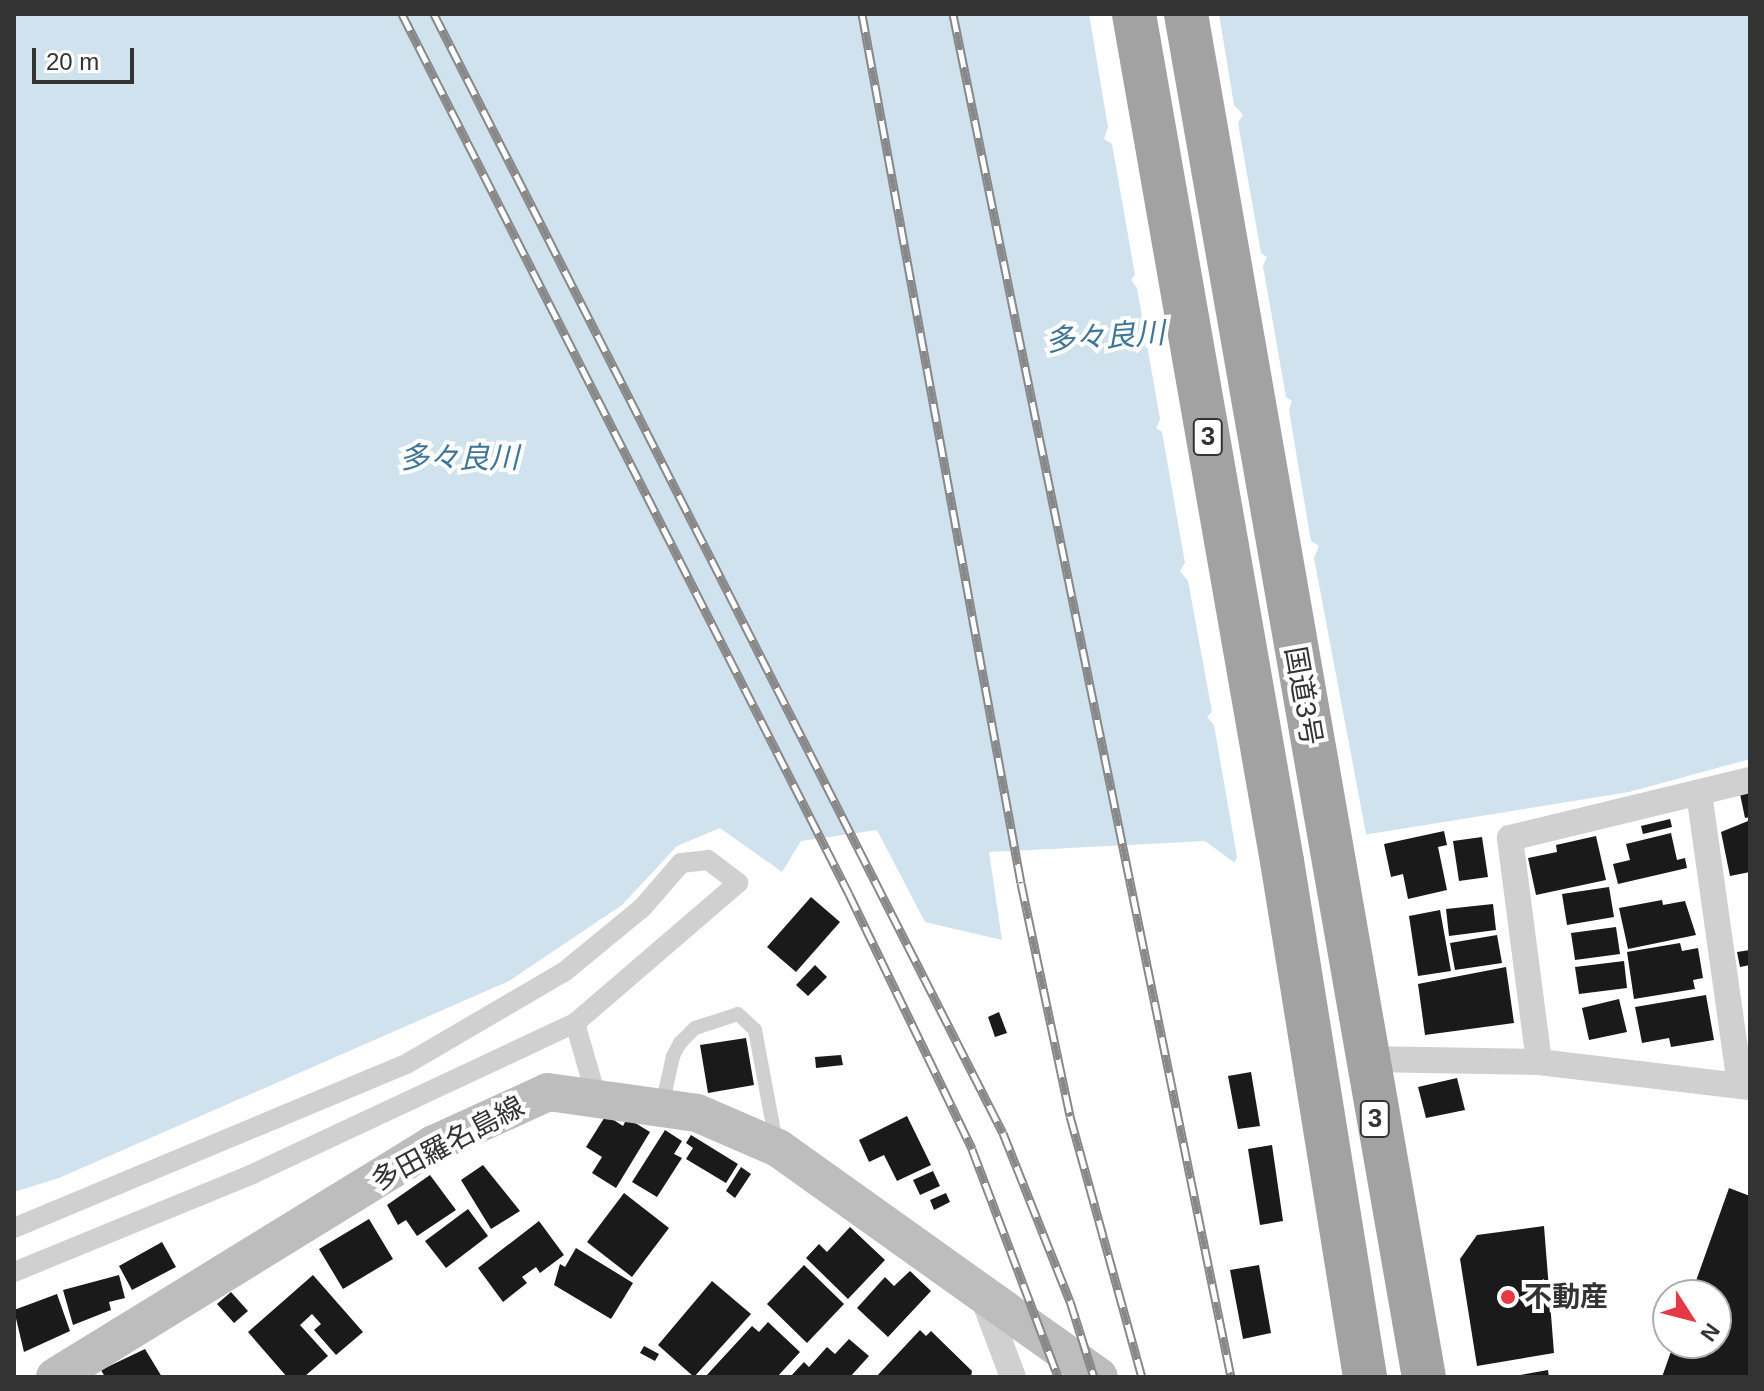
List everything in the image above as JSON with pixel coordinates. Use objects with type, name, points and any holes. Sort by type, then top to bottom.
[{"type":"highway","name":"国道3号","points":[[1134,14],[1282,861],[1365,1377]]},
{"type":"highway","name":"国道3号","points":[[1186,14],[1365,1059],[1424,1377]]},
{"type":"main road","name":"多田羅名島線","points":[[55,1377],[434,1144],[548,1092],[697,1113],[778,1148],[867,1208],[984,1300],[1099,1377]]},
{"type":"street","points":[[1539,1062],[1510,838],[1750,780]]},
{"type":"street","points":[[1365,1059],[1539,1062],[1745,1086],[1699,793]]},
{"type":"street","points":[[14,1228],[408,1063],[564,972],[643,907],[681,863],[708,860],[738,883],[575,1023],[253,1174],[14,1272]]},
{"type":"street","points":[[575,1023],[597,1099]]},
{"type":"street","points":[[984,1300],[1013,1377]]},
{"type":"lane","points":[[662,1106],[680,1043],[695,1028],[738,1014],[755,1030],[778,1148]]},
{"type":"water","name":"多々良川","points":[[14,14],[1750,14],[1750,759],[1629,792],[1363,835],[1235,863],[1205,841],[989,852],[1002,940],[925,922],[877,830],[801,841],[782,872],[720,828],[677,846],[622,905],[509,981],[59,1178],[14,1192]]},
{"type":"pier","points":[[1089,14],[1219,14],[1234,105],[1243,115],[1238,123],[1261,253],[1267,257],[1263,266],[1286,397],[1292,401],[1289,410],[1311,541],[1319,546],[1314,558],[1367,839],[1233,866],[1237,857],[1214,725],[1207,717],[1212,712],[1188,581],[1180,571],[1185,563],[1162,432],[1156,428],[1160,419],[1137,288],[1131,280],[1135,275],[1112,144],[1104,139],[1108,127]]},
{"type":"building","points":[[1750,792],[1750,817],[1745,818],[1740,794]]},
{"type":"building","points":[[1670,819],[1672,827],[1643,834],[1641,826]]},
{"type":"building","points":[[1748,821],[1750,872],[1730,876],[1721,832]]},
{"type":"building","points":[[1444,831],[1447,845],[1438,847],[1447,890],[1408,899],[1403,874],[1391,877],[1384,844]]},
{"type":"building","points":[[1671,833],[1677,860],[1685,858],[1687,868],[1618,884],[1613,864],[1630,860],[1626,844]]},
{"type":"building","points":[[1596,836],[1606,880],[1536,895],[1528,858],[1557,852],[1556,845]]},
{"type":"building","points":[[1482,837],[1488,877],[1459,881],[1453,841]]},
{"type":"building","points":[[1609,887],[1614,917],[1567,925],[1562,894]]},
{"type":"building","points":[[811,897],[840,922],[796,972],[767,947]]},
{"type":"building","points":[[1662,900],[1663,905],[1685,901],[1696,935],[1628,949],[1619,908]]},
{"type":"building","points":[[1493,904],[1496,930],[1449,936],[1446,909]]},
{"type":"building","points":[[1440,910],[1451,971],[1418,976],[1409,916]]},
{"type":"building","points":[[1616,927],[1620,954],[1575,960],[1571,933]]},
{"type":"building","points":[[1497,935],[1502,963],[1455,970],[1450,943]]},
{"type":"building","points":[[1680,943],[1682,951],[1698,948],[1703,978],[1693,980],[1695,989],[1634,999],[1627,952]]},
{"type":"building","points":[[1750,950],[1750,965],[1740,967],[1737,952]]},
{"type":"building","points":[[1624,961],[1627,988],[1579,994],[1575,967]]},
{"type":"building","points":[[815,965],[827,977],[808,996],[796,985]]},
{"type":"building","points":[[1506,967],[1514,1023],[1425,1035],[1418,984]]},
{"type":"building","points":[[1706,995],[1714,1040],[1671,1047],[1669,1038],[1642,1043],[1635,1007]]},
{"type":"building","points":[[1619,999],[1627,1032],[1589,1040],[1582,1008]]},
{"type":"building","points":[[999,1012],[1007,1033],[995,1037],[988,1017]]},
{"type":"building","points":[[746,1038],[754,1085],[708,1093],[700,1045]]},
{"type":"building","points":[[841,1055],[843,1065],[816,1068],[815,1057]]},
{"type":"building","points":[[1251,1072],[1260,1126],[1238,1129],[1228,1076]]},
{"type":"building","points":[[1457,1078],[1465,1110],[1426,1118],[1418,1087]]},
{"type":"building","points":[[606,1115],[623,1126],[627,1118],[650,1132],[616,1188],[592,1173],[602,1157],[586,1147]]},
{"type":"building","points":[[907,1116],[931,1165],[897,1181],[884,1155],[869,1162],[859,1140]]},
{"type":"building","points":[[665,1130],[682,1141],[674,1154],[682,1158],[657,1197],[632,1182]]},
{"type":"building","points":[[691,1135],[738,1164],[726,1183],[686,1159],[693,1148],[686,1143]]},
{"type":"building","points":[[1272,1145],[1283,1221],[1260,1225],[1248,1149]]},
{"type":"building","points":[[483,1165],[520,1211],[491,1229],[461,1180]]},
{"type":"building","points":[[741,1167],[751,1174],[735,1198],[726,1191]]},
{"type":"building","points":[[933,1171],[940,1186],[920,1195],[913,1180]]},
{"type":"building","points":[[430,1175],[456,1210],[417,1236],[406,1220],[398,1225],[387,1205]]},
{"type":"building","points":[[1729,1188],[1750,1196],[1750,1377],[1662,1377],[1668,1359],[1732,1359],[1732,1279],[1697,1279]]},
{"type":"building","points":[[624,1193],[669,1228],[632,1277],[587,1242]]},
{"type":"building","points":[[946,1193],[950,1202],[934,1210],[930,1200]]},
{"type":"building","points":[[468,1209],[488,1236],[446,1268],[425,1241]]},
{"type":"building","points":[[369,1219],[393,1259],[343,1289],[319,1249]]},
{"type":"building","points":[[539,1221],[564,1255],[540,1273],[536,1267],[522,1277],[527,1283],[503,1302],[478,1268]]},
{"type":"building","name":"不動産","points":[[1544,1226],[1554,1353],[1477,1366],[1460,1259],[1477,1235]]},
{"type":"building","points":[[850,1227],[885,1260],[848,1299],[806,1258],[819,1244],[827,1252]]},
{"type":"building","points":[[162,1242],[176,1267],[132,1290],[119,1266]]},
{"type":"building","points":[[576,1248],[633,1283],[611,1319],[554,1285],[560,1264],[565,1267]]},
{"type":"building","points":[[804,1265],[844,1304],[807,1343],[767,1304]]},
{"type":"building","points":[[1259,1265],[1271,1333],[1243,1339],[1230,1270]]},
{"type":"building","points":[[910,1271],[931,1291],[888,1337],[857,1308],[885,1277],[894,1286]]},
{"type":"building","points":[[119,1275],[125,1298],[109,1302],[111,1310],[73,1325],[63,1290]]},
{"type":"building","points":[[313,1275],[363,1332],[336,1355],[314,1330],[321,1324],[312,1314],[300,1325],[328,1356],[304,1377],[287,1377],[248,1332]]},
{"type":"building","points":[[712,1281],[751,1314],[694,1377],[658,1345]]},
{"type":"building","points":[[231,1292],[248,1311],[234,1323],[217,1304]]},
{"type":"building","points":[[57,1294],[70,1331],[24,1352],[14,1310]]},
{"type":"building","points":[[768,1322],[800,1352],[777,1377],[705,1377],[752,1326],[759,1332]]},
{"type":"building","points":[[920,1330],[926,1336],[931,1331],[972,1371],[971,1377],[876,1377]]},
{"type":"building","points":[[849,1339],[869,1356],[850,1377],[790,1377],[804,1362],[809,1367],[827,1347],[835,1354]]},
{"type":"building","points":[[644,1346],[659,1354],[655,1361],[640,1353]]},
{"type":"building","points":[[145,1349],[162,1377],[105,1377],[101,1370]]},
{"type":"building","points":[[1548,1370],[1549,1377],[1520,1375]]},
{"type":"railway","points":[[402,14],[849,894],[972,1149],[1058,1377]]},
{"type":"railway","points":[[434,14],[1003,1133],[1070,1301],[1094,1377]]},
{"type":"railway","points":[[862,14],[1021,883],[1070,1116],[1142,1377]]},
{"type":"railway","points":[[953,14],[1231,1377]]},
{"type":"place","name":"不動産","points":[[1508,1297]]}]
